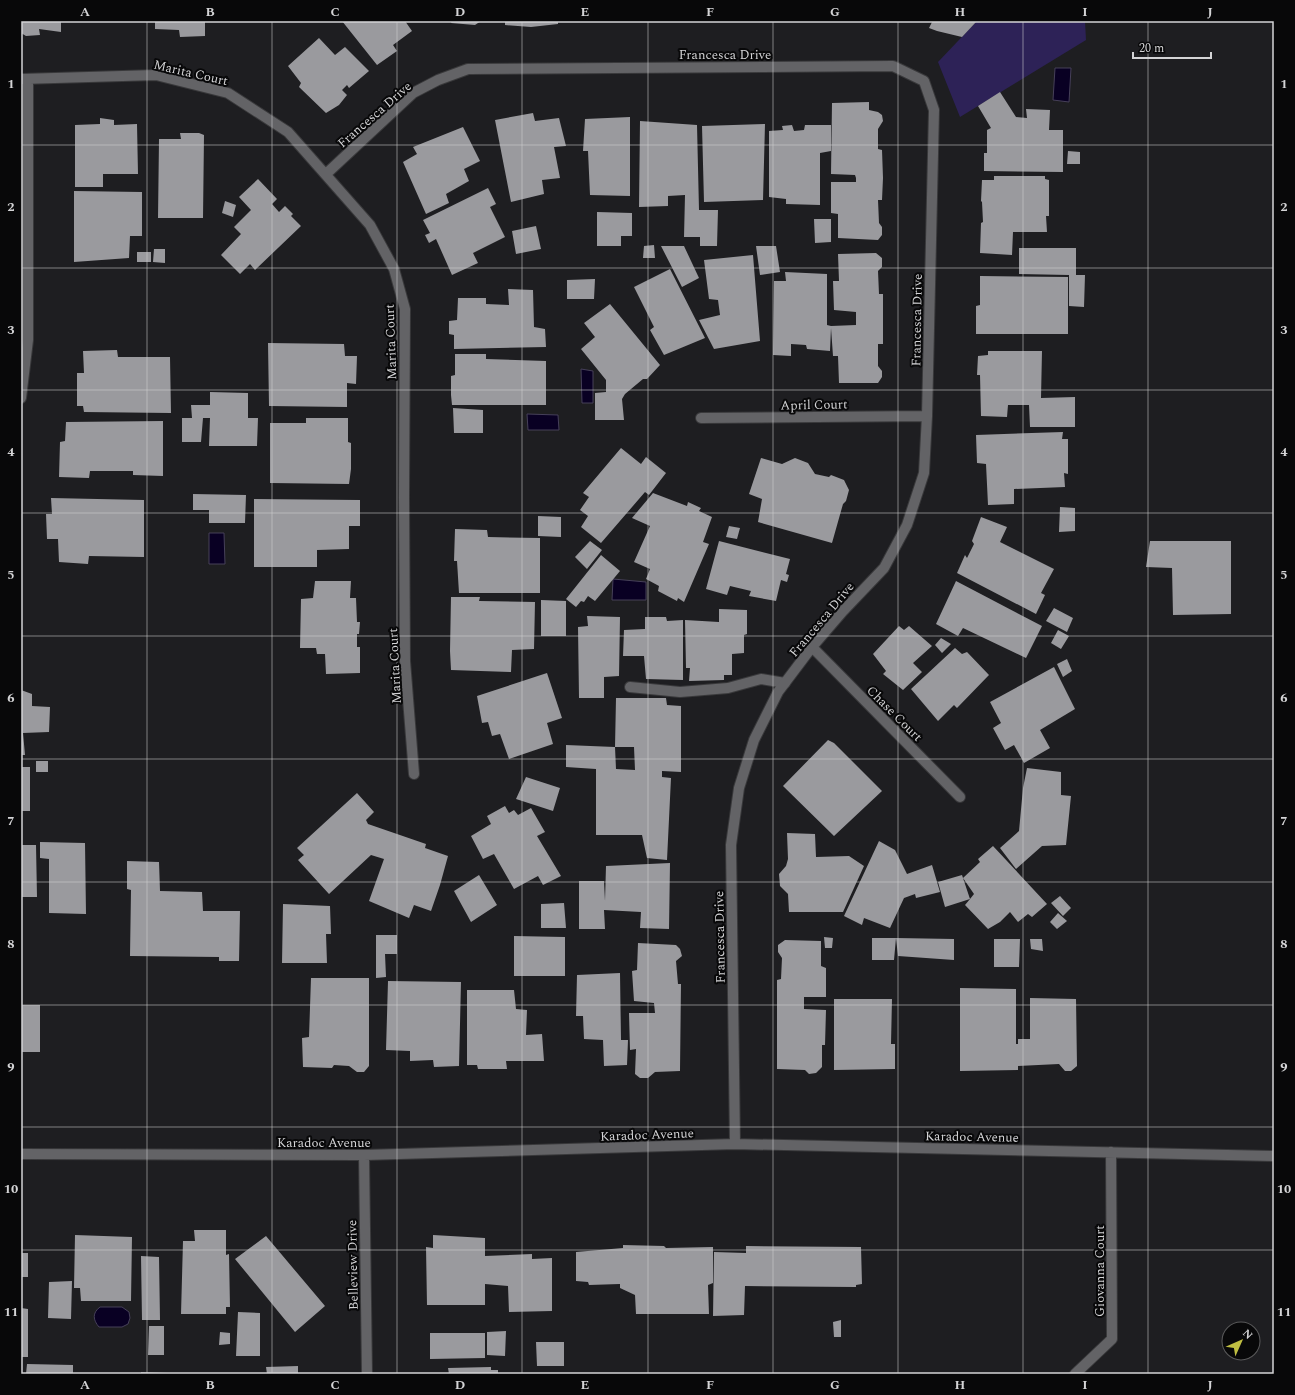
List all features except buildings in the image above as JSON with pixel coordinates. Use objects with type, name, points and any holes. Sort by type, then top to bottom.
[{"type":"street","name":"Francesca Drive","points":[[326,174],[413,93],[438,80],[468,69],[893,66],[924,81],[934,110],[927,416],[924,473],[907,525],[884,568],[843,611],[812,647],[778,692],[754,740],[739,788],[731,845],[735,1144]]},
{"type":"street","name":"Marita Court","points":[[24,79],[156,74],[228,93],[288,132],[370,225],[394,269],[405,309],[404,505],[406,661],[414,774]]},
{"type":"street","points":[[21,398],[28,340],[24,79]]},
{"type":"street","name":"April Court","points":[[701,418],[927,416]]},
{"type":"street","name":"Chase Court","points":[[812,647],[960,797]]},
{"type":"street","points":[[630,687],[680,692],[728,688],[761,679],[785,683]]},
{"type":"street","name":"Karadoc Avenue","points":[[21,1154],[364,1155],[735,1144],[1274,1156]]},
{"type":"street","name":"Giovanna Court","points":[[1075,1374],[1112,1339],[1111,1152]]},
{"type":"street","name":"Belleview Drive","points":[[364,1155],[367,1374]]},
{"type":"shaded area","points":[[977,21],[1085,21],[1086,40],[960,117],[938,62]]},
{"type":"shaded area","points":[[1055,68],[1071,68],[1069,102],[1053,100]]},
{"type":"shaded area","points":[[581,369],[593,371],[593,403],[582,403]]},
{"type":"shaded area","points":[[527,414],[558,415],[559,430],[528,430]]},
{"type":"shaded area","points":[[209,533],[224,533],[225,564],[209,564]]},
{"type":"shaded area","points":[[613,579],[646,582],[646,600],[612,600]]},
{"type":"shaded area","points":[[100,1307],[122,1307],[129,1312],[130,1318],[128,1324],[122,1327],[99,1327],[94,1317],[97,1309]]}]
